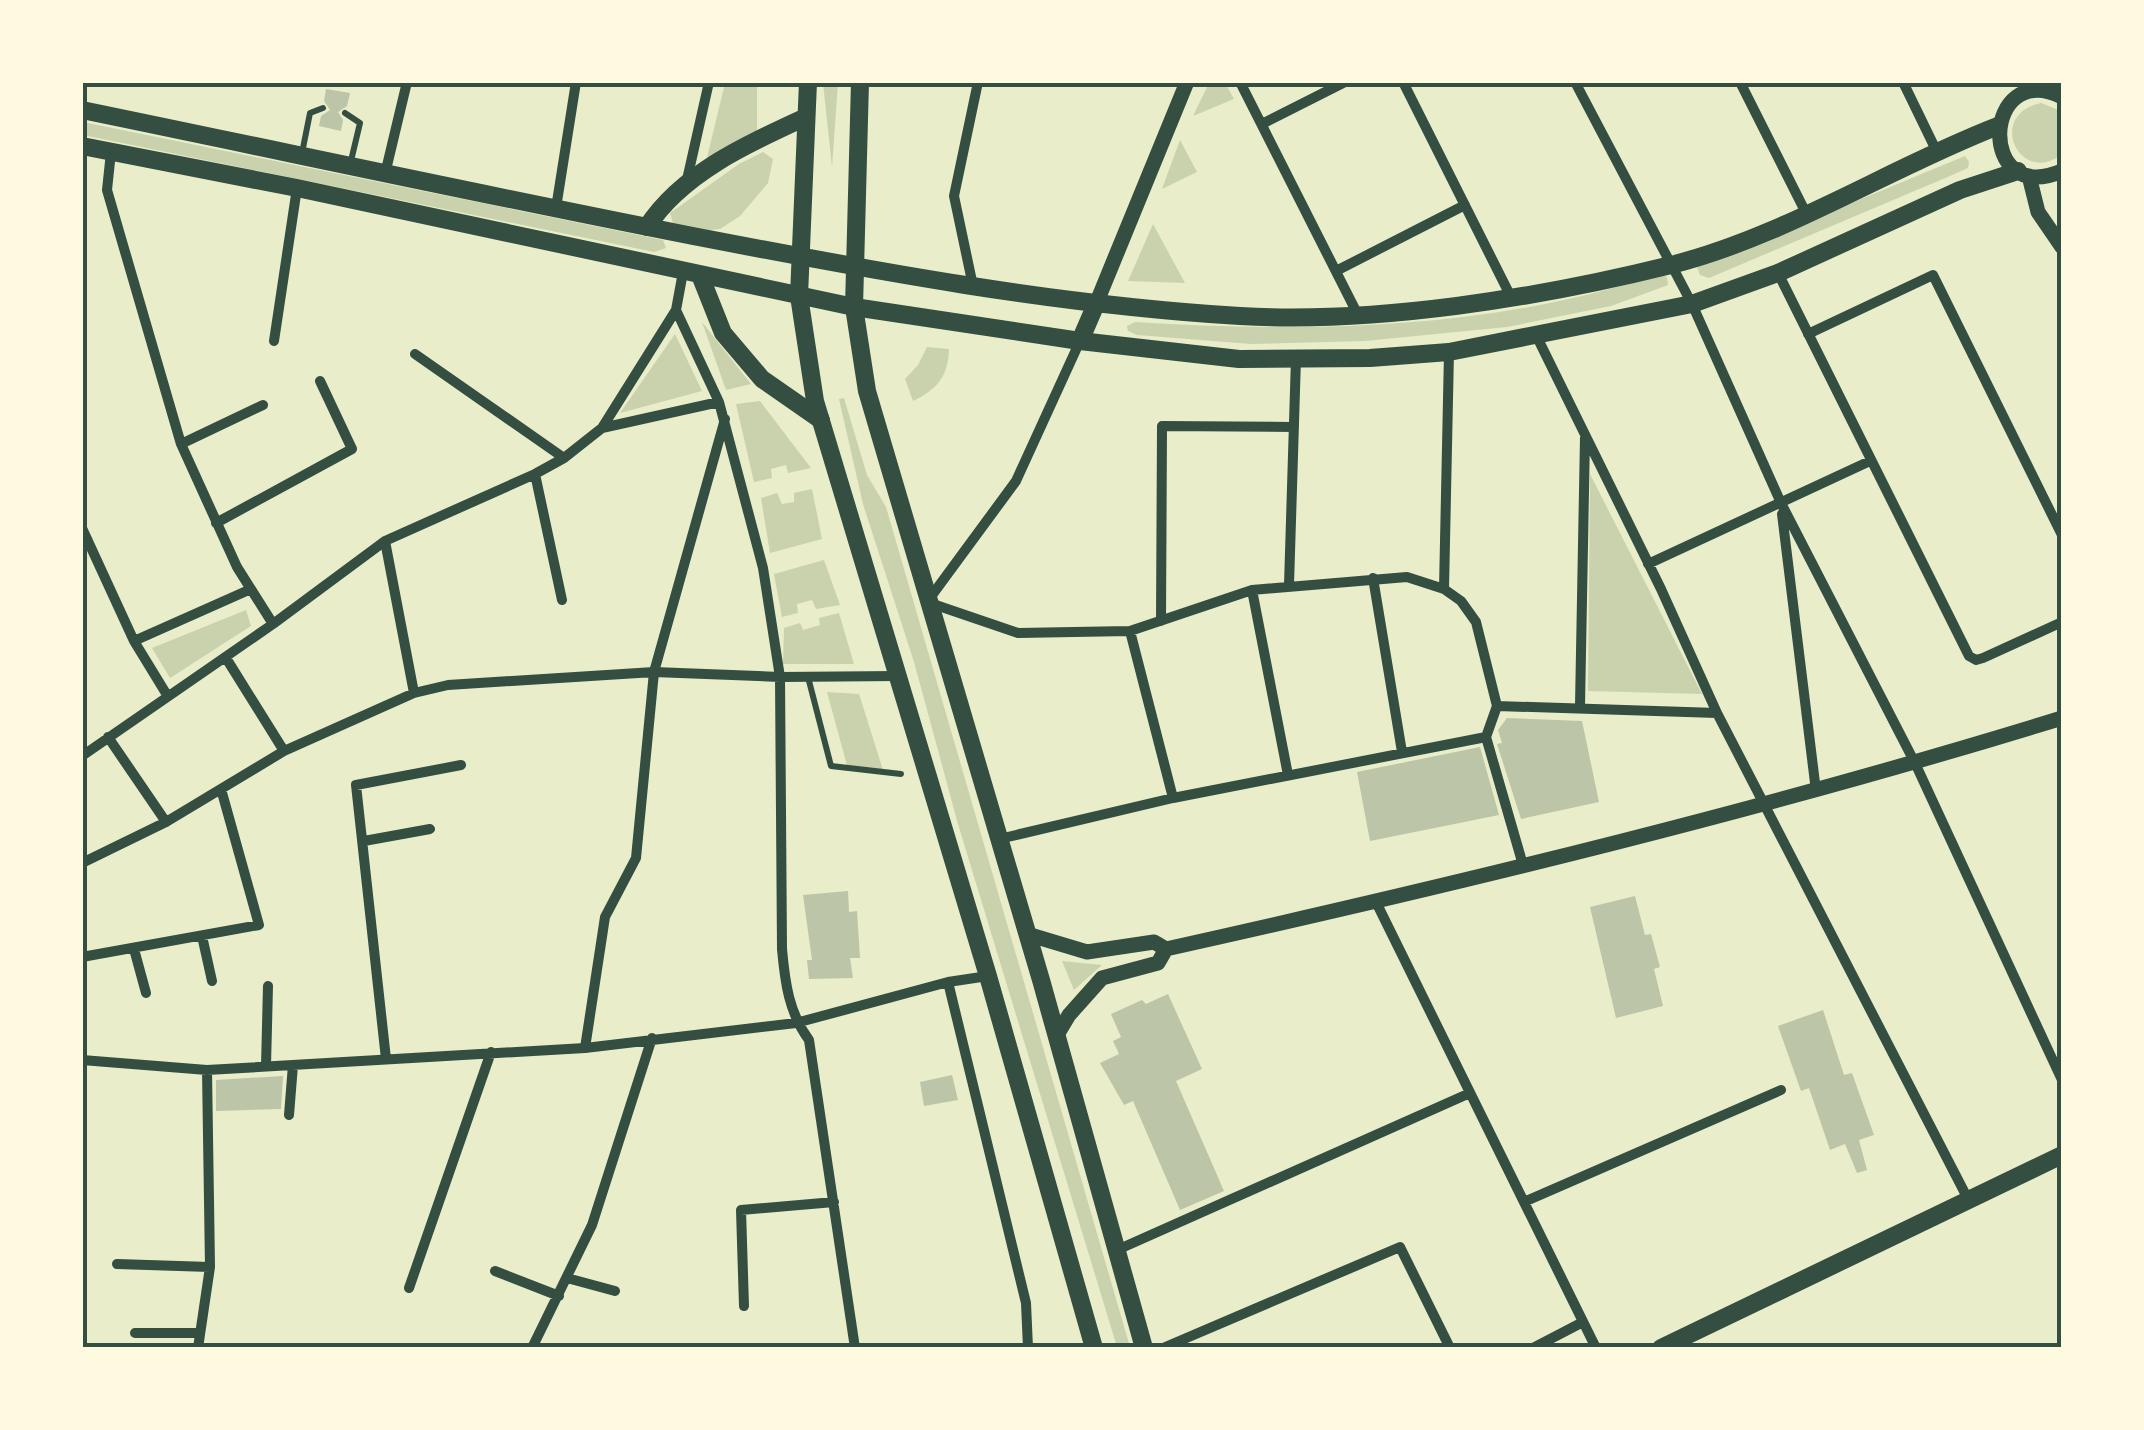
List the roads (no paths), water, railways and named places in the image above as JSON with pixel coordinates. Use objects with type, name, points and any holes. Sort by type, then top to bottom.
[{"type":"main road","points":[[808,82],[798,256],[799,296],[815,401],[988,976],[1094,1348]]},
{"type":"main road","points":[[860,82],[854,306],[867,391],[1144,1348]]},
{"type":"main road","points":[[82,110],[798,256],[1096,304],[1241,316],[1358,315],[1511,296],[1671,265],[1806,214],[1936,150],[1998,126]]},
{"type":"main road","points":[[648,227],[662,203],[739,149],[806,118]]},
{"type":"main road","points":[[82,146],[799,296],[1080,341],[1239,359],[1449,352],[1692,304],[1778,273],[1960,190],[2023,173]]},
{"type":"main road","points":[[692,274],[724,333],[762,378],[821,420]]},
{"type":"main road","points":[[1080,341],[1096,304]]},
{"type":"main road","points":[[1661,1348],[2062,1156]]},
{"type":"street","points":[[385,174],[407,82]]},
{"type":"street","points":[[556,208],[576,82]]},
{"type":"street","points":[[686,186],[709,82]]},
{"type":"street","points":[[972,286],[954,196],[978,82]]},
{"type":"street","points":[[1096,304],[1187,82]]},
{"type":"street","points":[[1240,82],[1358,315]]},
{"type":"street","points":[[1262,124],[1345,82]]},
{"type":"street","points":[[1403,82],[1511,296]]},
{"type":"street","points":[[1575,82],[1692,304],[1781,503],[1914,764],[2062,1080]]},
{"type":"street","points":[[1740,82],[1806,214]]},
{"type":"street","points":[[1903,82],[1936,150]]},
{"type":"street","points":[[2062,97],[2039,87],[2012,101],[1998,126],[2001,151],[2023,173],[2038,212],[2062,246]]},
{"type":"street","points":[[111,152],[107,190],[181,444],[250,589],[273,624]]},
{"type":"street","points":[[2023,173],[2060,175]]},
{"type":"street","points":[[274,342],[297,188]]},
{"type":"street","points":[[1336,271],[1465,205]]},
{"type":"street","points":[[1778,273],[1969,656],[1976,660],[2062,622]]},
{"type":"street","points":[[82,756],[226,658],[385,541],[535,474],[564,458],[602,428],[676,310],[692,274]]},
{"type":"street","points":[[1808,334],[1933,275],[2062,535]]},
{"type":"street","points":[[676,310],[720,402],[762,568],[780,677],[782,950],[786,990],[796,1024],[809,1040],[855,1348]]},
{"type":"street","points":[[1536,335],[1717,712],[1968,1201]]},
{"type":"street","points":[[1080,341],[1016,481],[927,602],[1018,633],[1130,630],[1252,590],[1288,584],[1407,576],[1444,589],[1462,601],[1476,622],[1497,706],[1486,738],[1523,865]]},
{"type":"street","points":[[1444,589],[1449,352]]},
{"type":"street","points":[[415,354],[564,458]]},
{"type":"street","points":[[1288,584],[1296,358]]},
{"type":"street","points":[[216,522],[352,449],[320,381]]},
{"type":"street","points":[[602,428],[720,402]]},
{"type":"street","points":[[181,444],[263,405]]},
{"type":"street","points":[[585,1048],[606,917],[636,858],[654,672],[725,418]]},
{"type":"street","points":[[1161,622],[1162,426],[1294,427]]},
{"type":"street","points":[[1580,706],[1584,434]]},
{"type":"street","points":[[1648,564],[1870,461]]},
{"type":"street","points":[[535,474],[562,600]]},
{"type":"street","points":[[1781,503],[1816,790]]},
{"type":"street","points":[[82,528],[134,641],[167,696]]},
{"type":"street","points":[[385,541],[414,693]]},
{"type":"street","points":[[1373,578],[1402,752]]},
{"type":"street","points":[[134,641],[250,589]]},
{"type":"street","points":[[1252,590],[1288,775]]},
{"type":"street","points":[[1130,630],[1174,798]]},
{"type":"street","points":[[226,658],[284,751]]},
{"type":"street","points":[[82,863],[166,822],[284,751],[414,693],[448,685],[654,672],[899,676]]},
{"type":"street","points":[[1497,706],[1717,712]]},
{"type":"street","points":[[1056,1034],[1102,978],[1158,963],[1166,950],[1767,804],[2060,722]]},
{"type":"street","points":[[108,736],[166,822]]},
{"type":"street","points":[[999,839],[1174,798],[1486,738]]},
{"type":"street","points":[[386,1059],[356,786],[461,765]]},
{"type":"street","points":[[82,956],[259,925],[221,789]]},
{"type":"street","points":[[364,841],[430,829]]},
{"type":"street","points":[[1376,902],[1596,1348]]},
{"type":"street","points":[[1027,934],[1087,952],[1154,942],[1166,950]]},
{"type":"street","points":[[202,936],[212,982]]},
{"type":"street","points":[[134,949],[146,993]]},
{"type":"street","points":[[82,1060],[207,1070],[585,1048],[796,1024],[948,982],[988,976]]},
{"type":"street","points":[[948,982],[1026,1303],[1028,1348]]},
{"type":"street","points":[[266,1066],[268,986]]},
{"type":"street","points":[[532,1348],[592,1225],[651,1041]]},
{"type":"street","points":[[409,1288],[491,1052]]},
{"type":"street","points":[[288,1115],[292,1065]]},
{"type":"street","points":[[198,1348],[210,1267],[207,1070]]},
{"type":"street","points":[[1524,1202],[1781,1090]]},
{"type":"street","points":[[1116,1250],[1470,1093]]},
{"type":"street","points":[[744,1306],[741,1210],[834,1202]]},
{"type":"street","points":[[1163,1348],[1400,1246],[1450,1348]]},
{"type":"street","points":[[117,1264],[210,1267]]},
{"type":"street","points":[[495,1270],[558,1296]]},
{"type":"street","points":[[567,1278],[615,1291]]},
{"type":"street","points":[[1532,1348],[1583,1322]]},
{"type":"street","points":[[136,1334],[199,1334]]},
{"type":"lane","points":[[302,156],[310,113],[322,108]]},
{"type":"lane","points":[[345,113],[360,122],[350,166]]},
{"type":"lane","points":[[808,677],[831,766],[901,774]]}]
